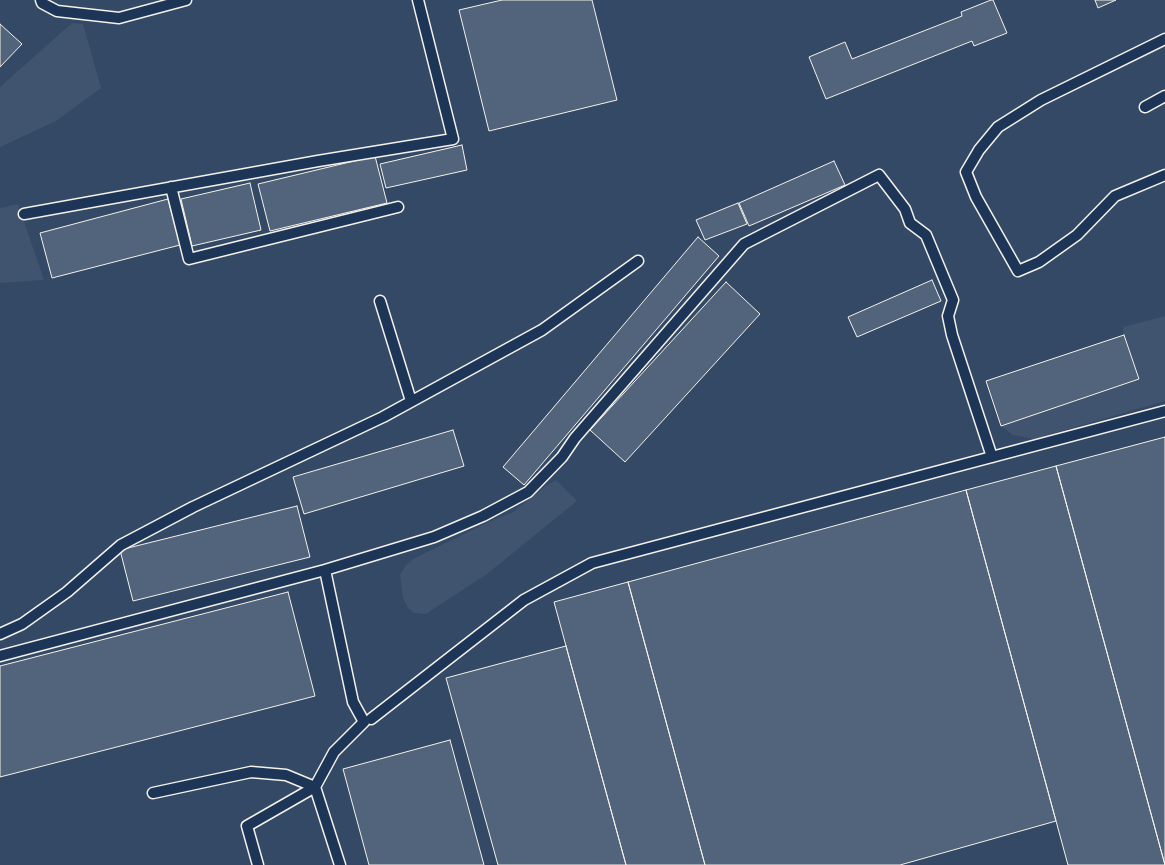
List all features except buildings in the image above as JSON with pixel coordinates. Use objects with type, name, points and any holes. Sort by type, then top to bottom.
[{"type":"lane","points":[[41,0],[42,3],[57,11],[119,18],[186,0]]},
{"type":"lane","points":[[24,214],[318,161],[453,139],[418,0]]},
{"type":"lane","points":[[1165,39],[1041,100],[998,127],[978,150],[966,172],[976,197],[1018,271],[1039,262],[1077,235],[1115,196],[1165,175]]},
{"type":"lane","points":[[1145,107],[1165,96]]},
{"type":"lane","points":[[0,656],[325,570],[434,537],[483,516],[528,492],[562,457],[575,438],[744,244],[879,175],[905,209],[910,223],[926,235],[953,300],[948,316],[952,335],[992,457]]},
{"type":"lane","points":[[171,187],[189,258],[398,207]]},
{"type":"lane","points":[[0,634],[22,624],[67,592],[121,545],[193,507],[383,417],[542,330],[638,261]]},
{"type":"lane","points":[[380,301],[411,401]]},
{"type":"lane","points":[[371,719],[524,600],[592,564],[1165,411]]},
{"type":"lane","points":[[258,865],[247,826],[315,787],[334,752],[364,722],[353,702],[325,570]]},
{"type":"lane","points":[[153,793],[250,772],[286,774],[315,787],[340,865]]},
{"type":"shaded area","points":[[0,0],[1165,0],[1165,865],[0,865]]},
{"type":"shaded area","points":[[72,23],[83,24],[101,88],[56,121],[0,147],[0,87]]},
{"type":"shaded area","points":[[18,204],[44,280],[0,283],[0,208]]},
{"type":"shaded area","points":[[1165,316],[1165,401],[1034,439],[1013,435],[1001,426],[1139,379],[1124,335],[1123,327]]},
{"type":"shaded area","points":[[556,480],[577,501],[487,574],[426,614],[414,613],[408,608],[403,598],[400,575],[406,565],[413,559],[493,520],[512,513],[547,485]]}]
